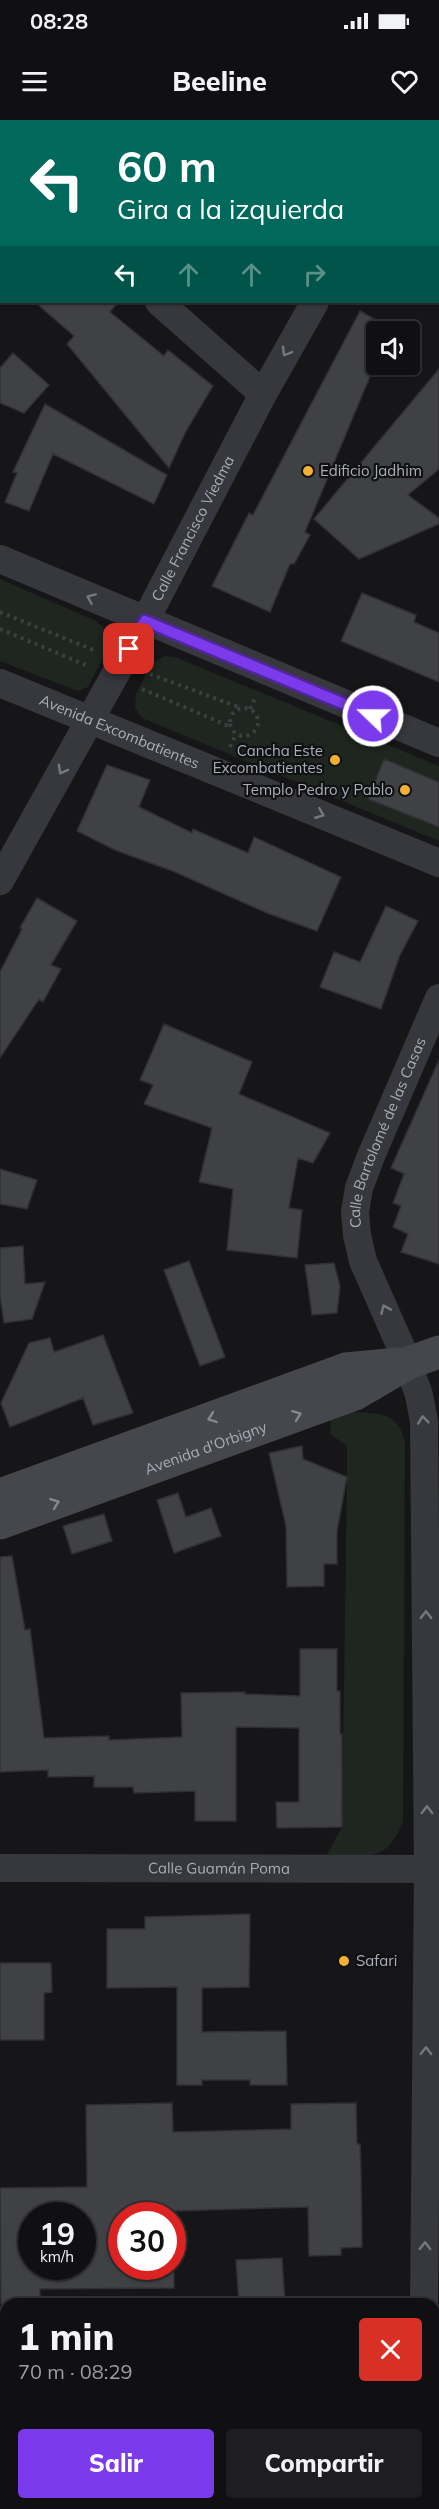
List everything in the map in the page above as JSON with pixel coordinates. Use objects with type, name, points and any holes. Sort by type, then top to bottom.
[{"type":"main road","name":"Avenida d'Orbigny","points":[[0,1524],[355,1394],[408,1363],[439,1352]]},
{"type":"main road","name":"Avenida d'Orbigny","points":[[0,1495],[346,1369],[408,1363]]},
{"type":"street","points":[[160,303],[263,394]]},
{"type":"street","name":"Calle Francisco Viedma","points":[[0,881],[145,621],[263,394],[314,303]]},
{"type":"street","points":[[0,559],[439,743]]},
{"type":"street","name":"Avenida Excombatientes","points":[[0,683],[439,863]]},
{"type":"street","name":"Calle Bartolomé de las Casas","points":[[424,2298],[434,1869],[424,1421],[419,1395],[408,1363],[363,1262],[357,1235],[356,1212],[359,1188],[370,1156],[439,998]]},
{"type":"street","name":"Calle Guamán Poma","points":[[0,1868],[434,1869]]},
{"type":"path","points":[[0,612],[100,653],[88,674]]},
{"type":"path","points":[[0,629],[92,668]]},
{"type":"path","points":[[150,674],[241,708],[250,709],[259,720],[257,729],[250,735],[236,734]]},
{"type":"path","points":[[142,689],[231,726],[236,734]]},
{"type":"path","points":[[250,709],[257,694]]},
{"type":"path","points":[[231,726],[233,713],[241,708]]},
{"type":"path","points":[[230,749],[236,734]]},
{"type":"shaded area","points":[[0,579],[96,621],[109,632],[109,646],[88,687],[78,691],[0,661]]},
{"type":"shaded area","points":[[165,656],[175,657],[439,766],[439,841],[142,718],[135,708],[136,694],[151,664]]},
{"type":"shaded area","points":[[350,1412],[386,1416],[398,1425],[405,1443],[403,1821],[389,1845],[382,1851],[363,1856],[326,1856],[342,1827],[347,1477],[347,1446],[330,1434],[331,1415]]},
{"type":"building","points":[[36,303],[117,303],[110,312],[164,356],[168,350],[213,386],[186,431],[169,468],[67,344],[74,336]]},
{"type":"building","points":[[360,311],[376,320],[366,321],[366,375],[371,375],[305,532],[310,535],[294,564],[290,564],[270,612],[212,586],[249,513],[253,515]]},
{"type":"building","points":[[13,353],[49,385],[24,413],[0,403],[0,368]]},
{"type":"building","points":[[439,369],[439,469],[408,495],[439,518],[439,524],[359,559],[314,519]]},
{"type":"building","points":[[45,404],[167,475],[154,504],[53,454],[29,511],[5,502],[17,473],[13,472]]},
{"type":"building","points":[[362,593],[416,615],[414,622],[439,633],[439,682],[341,641]]},
{"type":"building","name":"Templo Pedro y Pablo","points":[[384,759],[439,782],[439,827],[368,799]]},
{"type":"building","points":[[107,765],[150,780],[139,807],[192,833],[193,829],[248,853],[254,837],[341,877],[317,931],[267,913],[175,872],[115,850],[77,831]]},
{"type":"building","points":[[37,898],[77,921],[51,965],[61,969],[43,1002],[39,999],[0,1058],[0,972]]},
{"type":"building","points":[[386,906],[418,921],[400,955],[381,1009],[320,987],[334,952],[360,962]]},
{"type":"building","points":[[164,1024],[252,1062],[239,1094],[330,1133],[313,1163],[298,1158],[289,1208],[302,1210],[297,1258],[227,1250],[233,1189],[199,1182],[212,1128],[144,1104],[153,1085],[140,1080]]},
{"type":"building","points":[[439,1060],[439,1264],[401,1252],[408,1234],[393,1227],[401,1206],[393,1203],[404,1174],[391,1168]]},
{"type":"building","points":[[0,1169],[37,1180],[27,1209],[0,1204]]},
{"type":"building","points":[[23,1246],[25,1284],[45,1282],[32,1319],[4,1323],[0,1296],[0,1248]]},
{"type":"building","points":[[189,1261],[225,1357],[200,1366],[164,1270]]},
{"type":"building","points":[[334,1263],[340,1286],[337,1313],[312,1315],[305,1265]]},
{"type":"building","points":[[103,1335],[133,1413],[93,1425],[83,1398],[10,1427],[1,1403],[29,1343],[50,1338],[54,1352]]},
{"type":"building","points":[[302,1446],[303,1459],[347,1477],[337,1531],[337,1564],[324,1564],[324,1586],[287,1587],[286,1526],[269,1453]]},
{"type":"building","points":[[178,1493],[186,1517],[211,1508],[221,1536],[174,1553],[157,1500]]},
{"type":"building","points":[[104,1514],[112,1541],[72,1554],[63,1526]]},
{"type":"building","points":[[12,1556],[25,1630],[30,1629],[44,1738],[109,1736],[109,1740],[182,1737],[181,1693],[245,1692],[245,1694],[300,1696],[300,1649],[337,1649],[337,1691],[340,1691],[340,1734],[342,1734],[342,1827],[277,1828],[276,1802],[299,1802],[299,1728],[236,1727],[236,1821],[195,1821],[195,1791],[134,1793],[133,1787],[94,1787],[94,1776],[48,1777],[48,1770],[0,1772],[0,1557]]},
{"type":"building","points":[[250,1914],[249,1987],[202,1988],[202,2032],[286,2031],[287,2085],[250,2085],[250,2080],[202,2080],[202,2085],[177,2085],[177,1987],[107,1988],[107,1929],[145,1929],[145,1917]]},
{"type":"building","points":[[0,1963],[51,1963],[52,1992],[44,1993],[44,2040],[0,2040]]},
{"type":"building","points":[[172,2103],[173,2132],[291,2129],[291,2104],[356,2103],[357,2144],[360,2144],[362,2247],[341,2248],[341,2255],[309,2256],[308,2207],[186,2211],[186,2202],[108,2202],[108,2280],[174,2280],[174,2288],[40,2289],[40,2298],[1,2298],[0,2188],[87,2187],[86,2105]]},
{"type":"building","points":[[282,2258],[285,2298],[239,2298],[236,2260]]},
{"type":"place","name":"Edificio Jadhim","points":[[308,471]]},
{"type":"place","name":"Cancha Este Excombatientes","points":[[335,760]]},
{"type":"place","name":"Templo Pedro y Pablo","points":[[405,790]]},
{"type":"place","name":"Safari","points":[[344,1961]]},
{"type":"route","points":[[129,649],[145,621],[373,716]]}]
